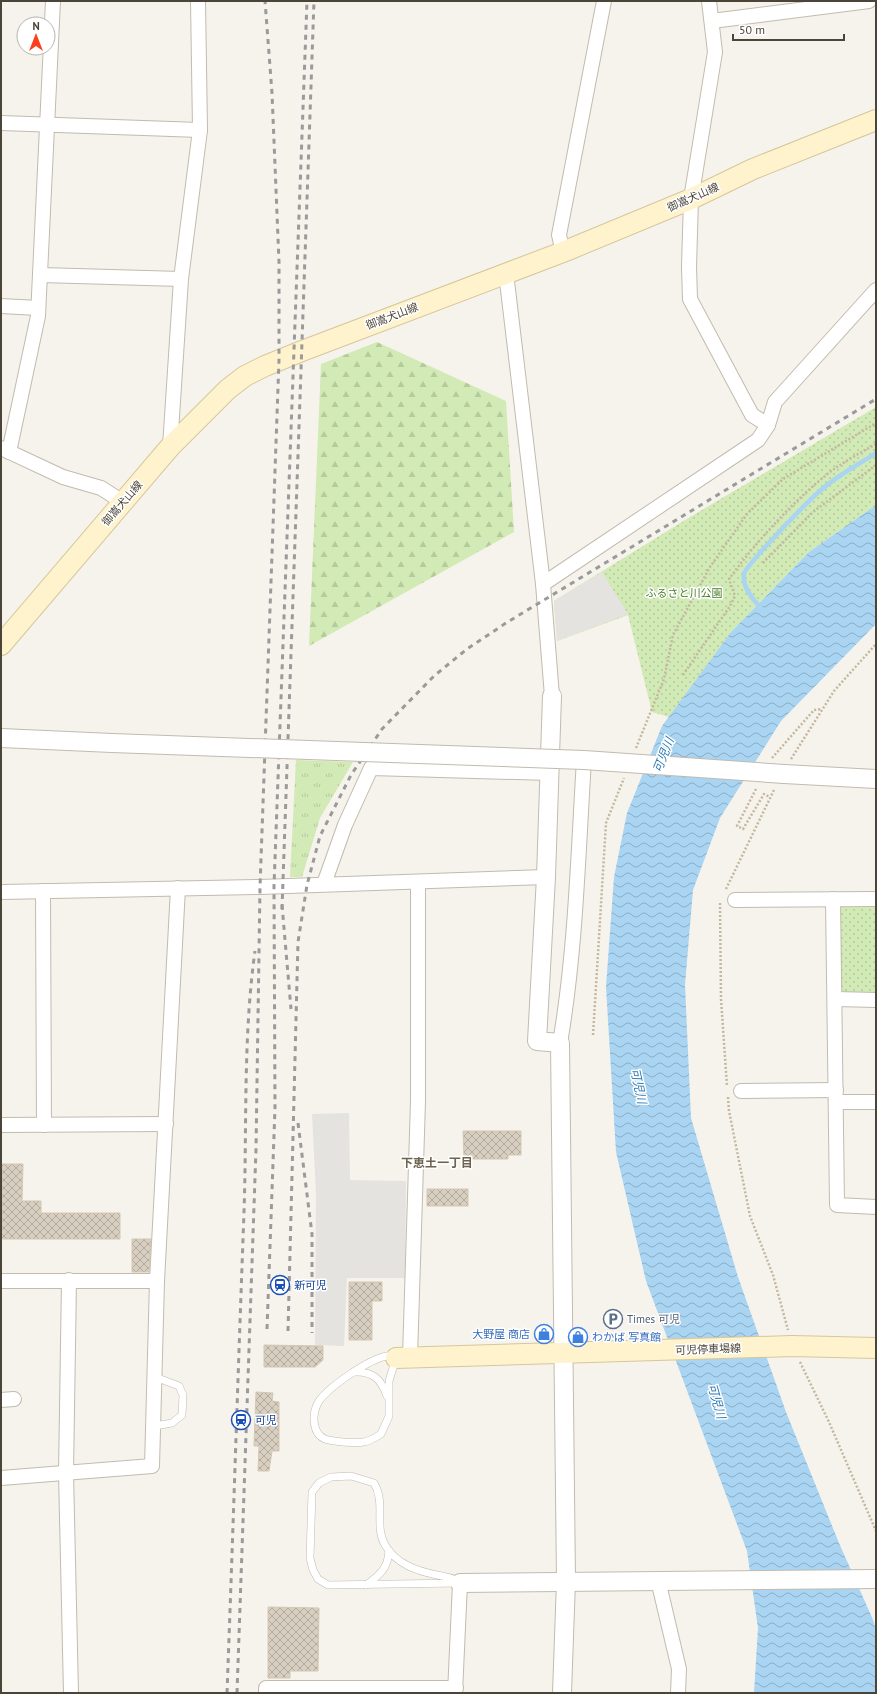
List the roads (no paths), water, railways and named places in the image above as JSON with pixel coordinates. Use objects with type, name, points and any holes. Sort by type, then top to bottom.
[{"type":"main road","name":"御嵩犬山線","points":[[1,645],[170,447],[228,390],[245,376],[265,366],[563,252],[691,199],[753,169],[876,120]]},
{"type":"main road","name":"可児停車場線","points":[[403,1357],[792,1346],[876,1348]]},
{"type":"street","points":[[53,1],[38,308],[5,450],[63,478],[101,488],[123,502]]},
{"type":"street","points":[[170,447],[181,279],[200,130],[198,1]]},
{"type":"street","points":[[563,252],[559,234],[604,1]]},
{"type":"street","points":[[709,1],[715,52],[691,199],[689,267],[690,299],[752,415],[768,425]]},
{"type":"street","points":[[712,21],[869,1]]},
{"type":"street","points":[[1,123],[200,130]]},
{"type":"street","points":[[506,273],[543,584],[552,696],[546,877],[538,1041],[560,1043]]},
{"type":"street","points":[[40,275],[181,279]]},
{"type":"street","points":[[543,584],[758,440],[768,425],[775,402],[876,290]]},
{"type":"street","points":[[1,306],[38,308]]},
{"type":"street","points":[[1,738],[584,760],[876,779]]},
{"type":"street","points":[[562,1693],[566,1581],[560,1043],[568,997],[575,917],[584,760]]},
{"type":"street","points":[[324,884],[344,825],[371,768],[550,772]]},
{"type":"street","points":[[1,892],[418,882],[546,877]]},
{"type":"street","points":[[403,1357],[418,1101],[418,882]]},
{"type":"street","points":[[1,1478],[152,1466],[155,1426],[157,1281],[178,888]]},
{"type":"street","points":[[42,891],[44,1125]]},
{"type":"street","points":[[729,897],[876,899]]},
{"type":"street","points":[[833,899],[838,1205],[876,1207]]},
{"type":"street","points":[[835,999],[876,1000]]},
{"type":"street","points":[[734,1093],[836,1096],[876,1102]]},
{"type":"street","points":[[1,1125],[166,1124]]},
{"type":"street","points":[[69,1280],[66,1473],[71,1693]]},
{"type":"street","points":[[1,1281],[157,1281]]},
{"type":"street","points":[[266,1693],[266,1688],[456,1690],[460,1583],[876,1579]]},
{"type":"street","points":[[658,1580],[679,1669],[678,1693]]},
{"type":"lane","points":[[380,1357],[403,1357],[389,1381],[389,1401],[386,1424],[380,1434],[373,1439],[362,1443],[325,1439],[317,1432],[314,1423],[318,1403],[324,1396],[371,1360],[380,1357]]},
{"type":"lane","points":[[354,1372],[369,1373],[376,1376],[389,1401]]},
{"type":"lane","points":[[155,1377],[179,1386],[183,1395],[182,1415],[172,1423],[155,1426]]},
{"type":"lane","points":[[351,1476],[374,1483],[379,1492],[380,1527],[384,1544],[389,1551],[406,1566],[432,1574],[456,1579],[460,1583],[328,1585],[318,1579],[313,1570],[310,1558],[312,1492],[319,1483],[331,1477],[351,1476]]},
{"type":"lane","points":[[366,1585],[384,1571],[388,1561],[389,1551]]},
{"type":"water","name":"可児川","points":[[876,505],[876,624],[781,721],[720,818],[693,890],[685,985],[691,1118],[738,1277],[786,1412],[839,1543],[874,1622],[876,1632],[876,1693],[754,1693],[758,1628],[747,1551],[646,1281],[616,1152],[606,987],[614,877],[627,813],[662,726],[731,632],[809,552]]},
{"type":"waterway","points":[[761,608],[746,588],[744,574],[747,568],[779,532],[820,491],[876,453]]},
{"type":"railway","points":[[237,1693],[256,1149],[260,887],[279,360],[279,262],[272,93],[265,1]]},
{"type":"railway","points":[[267,1329],[275,1108],[274,886],[307,1]]},
{"type":"railway","points":[[282,909],[314,1]]},
{"type":"railway","points":[[288,1331],[298,942],[307,885],[320,836],[351,775],[382,729],[434,676],[467,649],[506,623],[876,399]]},
{"type":"railway","points":[[282,905],[291,1009]]},
{"type":"railway","points":[[227,1693],[244,1212],[247,1048],[251,983],[255,951]]},
{"type":"railway","points":[[298,1123],[312,1234],[312,1333]]},
{"type":"place","name":"新可児","points":[[280,1285]]},
{"type":"place","name":"Times 可児","points":[[613,1319]]},
{"type":"place","name":"大野屋 商店","points":[[544,1334]]},
{"type":"place","name":"わかば 写真館","points":[[578,1337]]},
{"type":"place","name":"可児","points":[[241,1420]]},
{"type":"district","name":"下恵土一丁目","points":[[437,1162]]},
{"type":"park label","name":"ふるさと川公園","points":[[684,593]]}]
